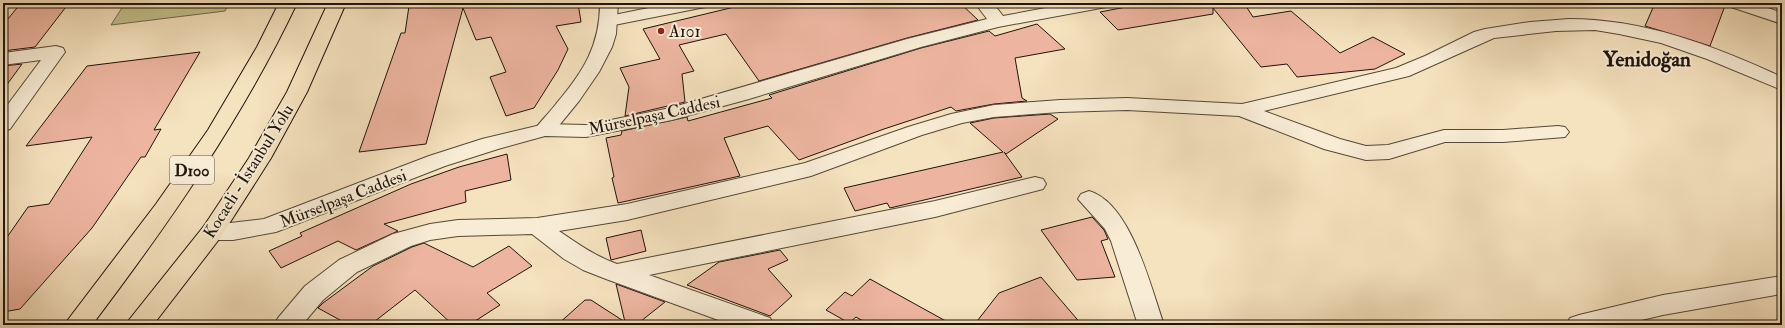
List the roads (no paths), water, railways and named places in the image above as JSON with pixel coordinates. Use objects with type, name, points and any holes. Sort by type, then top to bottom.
[{"type":"highway","name":"D100","points":[[77,325],[144,239],[201,157],[235,103],[288,3]]},
{"type":"highway","name":"Kocaeli - İstanbul Yolu","points":[[138,325],[212,232],[260,158],[294,99],[336,3]]},
{"type":"highway","points":[[144,325],[212,232]]},
{"type":"street","points":[[546,130],[569,104],[602,50],[609,12],[700,3]]},
{"type":"street","points":[[984,3],[998,22]]},
{"type":"street","name":"Mürselpaşa Caddesi","points":[[212,232],[233,232],[268,226],[466,151],[546,130],[586,131],[672,114],[742,95],[899,48],[998,22],[1101,3]]},
{"type":"street","points":[[1736,3],[1782,19]]},
{"type":"street","points":[[287,325],[314,293],[330,279],[374,252],[402,240],[430,232],[458,228],[537,226],[627,212],[773,179],[826,164],[915,131],[958,118],[994,111],[1046,107],[1127,104],[1242,110],[1402,72],[1432,60],[1481,36],[1492,33],[1564,25],[1615,28],[1677,42],[1724,58],[1782,84]]},
{"type":"street","points":[[3,59],[56,52],[3,125]]},
{"type":"street","points":[[1242,110],[1332,144],[1366,153],[1389,152],[1444,136],[1503,136],[1558,132]]},
{"type":"street","points":[[615,273],[935,209],[1035,184]]},
{"type":"street","points":[[1089,199],[1115,225],[1123,241],[1151,325]]},
{"type":"street","points":[[537,226],[573,253],[592,264],[762,325]]},
{"type":"street","points":[[1579,325],[1663,306],[1750,289],[1782,285]]},
{"type":"place","name":"A101","points":[[661,31]]},
{"type":"district","name":"Yenidoğan","points":[[1647,59]]}]
